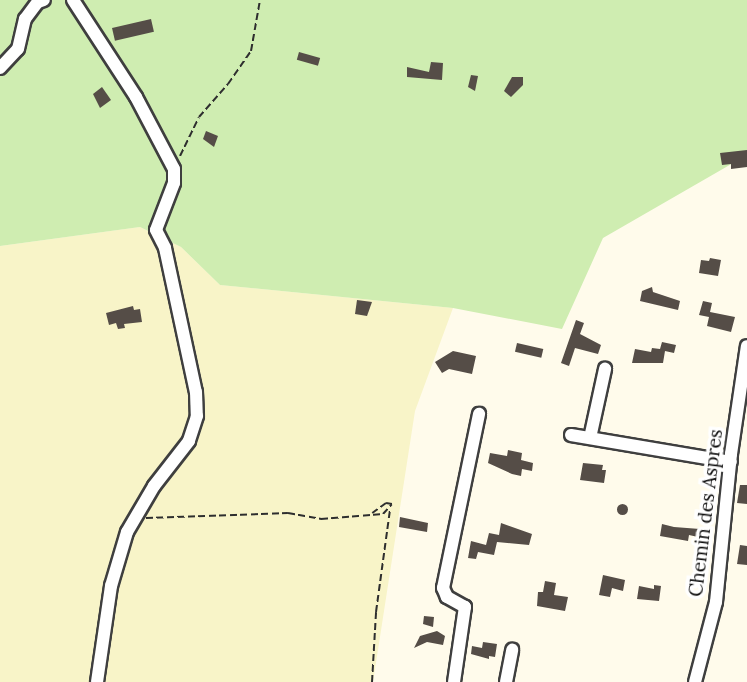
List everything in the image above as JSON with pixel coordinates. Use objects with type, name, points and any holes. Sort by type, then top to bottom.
[{"type":"street","points":[[0,68],[18,49],[25,19],[38,2],[44,0]]},
{"type":"street","points":[[74,0],[136,97],[174,169],[174,183],[156,230],[165,248],[196,392],[197,416],[189,441],[153,486],[127,532],[111,586],[97,682]]},
{"type":"street","name":"Chemin des Aspres","points":[[695,682],[716,602],[730,462],[747,346]]},
{"type":"street","points":[[590,438],[605,369]]},
{"type":"street","points":[[454,682],[466,607],[447,597],[443,588],[479,414]]},
{"type":"street","points":[[571,435],[730,462]]},
{"type":"street","points":[[506,682],[512,650]]},
{"type":"path","points":[[174,169],[199,117],[229,84],[251,51],[260,0]]},
{"type":"path","points":[[372,513],[386,503],[392,504],[376,612],[372,682]]},
{"type":"path","points":[[135,518],[288,513],[321,519],[383,514],[390,510]]},
{"type":"shaded area","points":[[140,227],[181,247],[220,285],[453,308],[415,411],[373,682],[0,682],[0,246]]},
{"type":"green space","points":[[0,0],[747,0],[747,155],[603,238],[562,329],[453,308],[220,285],[181,247],[140,227],[0,246]]},
{"type":"building","points":[[151,19],[154,32],[115,41],[112,28]]},
{"type":"building","points":[[299,52],[320,58],[318,66],[297,60]]},
{"type":"building","points":[[431,62],[443,63],[442,80],[407,77],[407,67],[429,72]]},
{"type":"building","points":[[471,75],[478,76],[475,91],[468,87]]},
{"type":"building","points":[[512,77],[523,77],[523,85],[511,97],[504,91]]},
{"type":"building","points":[[102,87],[111,100],[100,108],[93,94]]},
{"type":"building","points":[[206,131],[218,136],[214,147],[203,139]]},
{"type":"building","points":[[747,150],[747,167],[731,169],[731,164],[722,165],[720,153]]},
{"type":"building","points":[[710,258],[721,260],[718,276],[699,273],[701,260],[709,261]]},
{"type":"building","points":[[652,287],[653,292],[680,301],[678,310],[640,301],[642,291]]},
{"type":"building","points":[[357,300],[372,302],[367,316],[355,314]]},
{"type":"building","points":[[703,301],[712,303],[710,312],[735,317],[731,332],[707,326],[709,317],[699,315]]},
{"type":"building","points":[[133,306],[134,310],[140,309],[142,322],[124,324],[125,328],[118,329],[116,323],[109,325],[106,313]]},
{"type":"building","points":[[576,320],[584,323],[580,334],[601,345],[598,354],[575,348],[569,366],[561,363]]},
{"type":"building","points":[[662,342],[676,345],[674,353],[665,351],[663,363],[632,363],[635,349],[651,352],[652,348],[660,349]]},
{"type":"building","points":[[517,343],[543,349],[541,358],[515,352]]},
{"type":"building","points":[[453,351],[476,356],[472,374],[449,369],[442,373],[435,362]]},
{"type":"building","points":[[508,450],[522,453],[521,460],[533,463],[532,471],[522,469],[521,476],[488,463],[490,453],[507,456]]},
{"type":"building","points":[[583,463],[603,465],[602,470],[606,470],[604,483],[580,480]]},
{"type":"building","points":[[740,485],[747,485],[747,504],[737,503]]},
{"type":"building","points":[[622,503],[628,509],[622,515],[616,509]]},
{"type":"building","points":[[400,517],[428,523],[427,532],[399,527]]},
{"type":"building","points":[[501,523],[532,534],[529,545],[497,542],[494,555],[478,552],[476,559],[468,558],[471,541],[486,545],[489,533],[499,535]]},
{"type":"building","points":[[662,524],[700,529],[698,537],[689,535],[688,541],[660,536]]},
{"type":"building","points":[[740,545],[747,546],[747,565],[737,564]]},
{"type":"building","points":[[603,575],[625,580],[623,591],[612,588],[610,597],[599,595]]},
{"type":"building","points":[[545,581],[556,583],[554,595],[568,597],[565,611],[537,606],[538,592],[543,592]]},
{"type":"building","points":[[654,585],[661,586],[659,601],[637,599],[639,586],[654,589]]},
{"type":"building","points":[[424,616],[434,617],[433,627],[423,624]]},
{"type":"building","points":[[437,631],[445,636],[443,645],[427,642],[414,648],[420,636]]},
{"type":"building","points":[[483,642],[497,644],[495,657],[489,656],[489,659],[471,654],[472,646],[482,648]]}]
